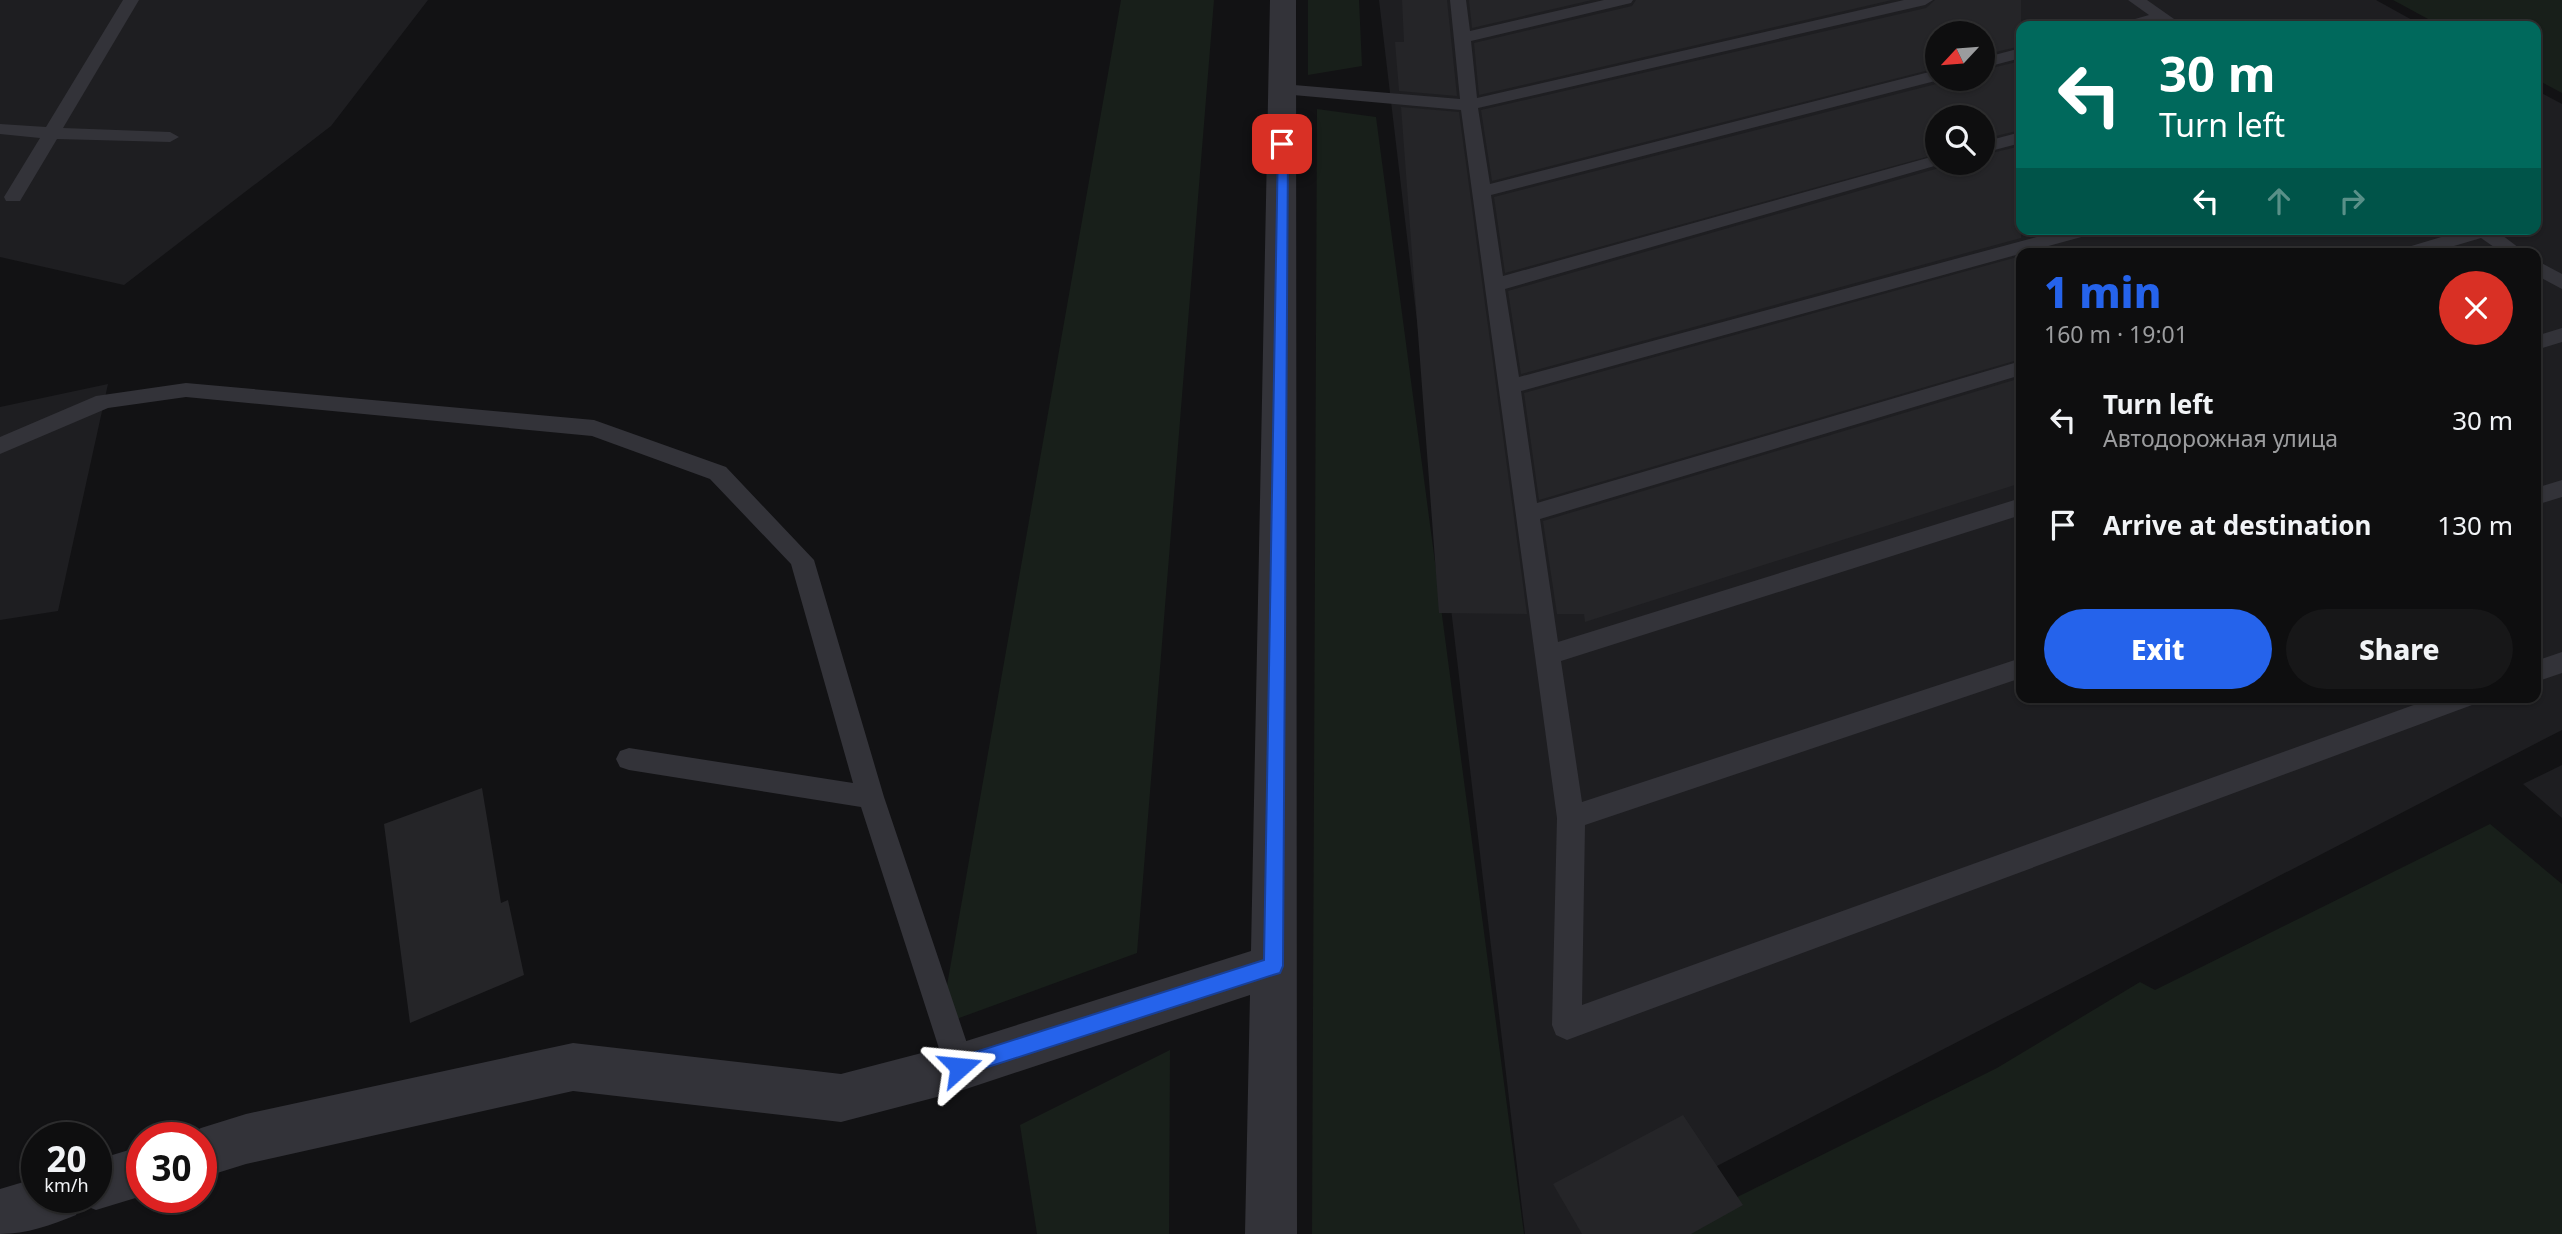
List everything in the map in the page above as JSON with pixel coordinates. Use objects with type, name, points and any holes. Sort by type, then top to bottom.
[{"type":"street","points":[[1271,1234],[1283,0]]},
{"type":"street","points":[[217,1148],[246,1139],[573,1067],[841,1098],[960,1067],[1273,966]]},
{"type":"street","points":[[0,1215],[21,1208]]},
{"type":"lane","points":[[13,197],[131,0]]},
{"type":"lane","points":[[1458,0],[1469,105],[1571,818],[1567,1026],[2449,703]]},
{"type":"lane","points":[[1462,38],[1625,0]]},
{"type":"lane","points":[[1282,89],[1469,105],[1924,0]]},
{"type":"lane","points":[[2136,0],[2168,21]]},
{"type":"lane","points":[[1995,60],[2016,54]]},
{"type":"lane","points":[[1482,192],[1925,78]]},
{"type":"lane","points":[[0,129],[170,137]]},
{"type":"lane","points":[[1995,145],[2016,138]]},
{"type":"lane","points":[[1495,285],[1925,164]]},
{"type":"lane","points":[[2019,248],[2067,235]]},
{"type":"lane","points":[[2424,248],[2466,235]]},
{"type":"lane","points":[[2489,235],[2508,248]]},
{"type":"lane","points":[[1510,387],[2016,249]]},
{"type":"lane","points":[[2541,269],[2562,283]]},
{"type":"lane","points":[[2541,341],[2562,335]]},
{"type":"lane","points":[[1528,514],[2016,369]]},
{"type":"lane","points":[[0,446],[104,401],[186,390],[594,428],[718,473],[802,560],[870,797],[960,1067]]},
{"type":"lane","points":[[2541,495],[2562,488]]},
{"type":"lane","points":[[1548,655],[2016,508]]},
{"type":"lane","points":[[2541,670],[2562,662]]},
{"type":"lane","points":[[1571,818],[2016,670]]},
{"type":"lane","points":[[629,759],[870,797]]},
{"type":"shaded area","points":[[0,0],[428,0],[331,126],[124,285],[0,257]]},
{"type":"shaded area","points":[[1121,0],[1214,0],[1137,953],[940,1025]]},
{"type":"shaded area","points":[[1308,0],[1359,0],[1362,66],[1308,75]]},
{"type":"shaded area","points":[[1379,0],[2376,0],[2414,21],[2016,21],[2016,235],[2541,235],[2541,93],[2562,104],[2562,730],[1585,1234],[1525,1234]]},
{"type":"shaded area","points":[[2393,0],[2562,0],[2562,93],[2541,82],[2541,21],[2432,21]]},
{"type":"shaded area","points":[[1317,109],[1376,117],[1524,1234],[1312,1234]]},
{"type":"shaded area","points":[[108,384],[58,611],[0,620],[0,407]]},
{"type":"shaded area","points":[[2562,765],[2562,818],[2523,784]]},
{"type":"shaded area","points":[[2490,824],[2562,884],[2562,1234],[1663,1234],[1997,1068],[2140,982],[2155,990]]},
{"type":"shaded area","points":[[1170,1050],[1169,1234],[1037,1234],[1020,1125]]},
{"type":"building","points":[[1402,0],[1447,0],[1457,96],[1399,91],[1395,42],[1404,42]]},
{"type":"building","points":[[1469,0],[1592,0],[1472,28]]},
{"type":"building","points":[[1636,0],[1892,0],[1479,95],[1474,43],[1632,6]]},
{"type":"building","points":[[1935,0],[2021,0],[2021,21],[2016,21],[2016,47],[1995,52],[1995,21],[1925,21],[1925,71],[1492,181],[1481,110],[1926,8]]},
{"type":"building","points":[[2016,62],[2016,131],[1995,136],[1995,105],[1925,105],[1925,157],[1505,273],[1494,197],[1925,87],[1925,91],[1995,91],[1995,67]]},
{"type":"building","points":[[1401,107],[1459,112],[1527,614],[1439,613]]},
{"type":"building","points":[[2016,147],[2016,235],[2021,235],[2021,238],[1521,374],[1508,291],[1925,172],[1925,175],[1995,175],[1995,152]]},
{"type":"building","points":[[2016,257],[2016,360],[1539,500],[1524,393]]},
{"type":"building","points":[[2016,379],[2016,485],[1585,622],[1584,614],[1557,614],[1543,521]]},
{"type":"building","points":[[482,788],[501,903],[508,900],[524,975],[410,1023],[384,824]]},
{"type":"building","points":[[1683,1115],[1743,1205],[1691,1234],[1582,1234],[1553,1184]]},
{"type":"route","points":[[960,1067],[1273,966],[1282,144]]}]
